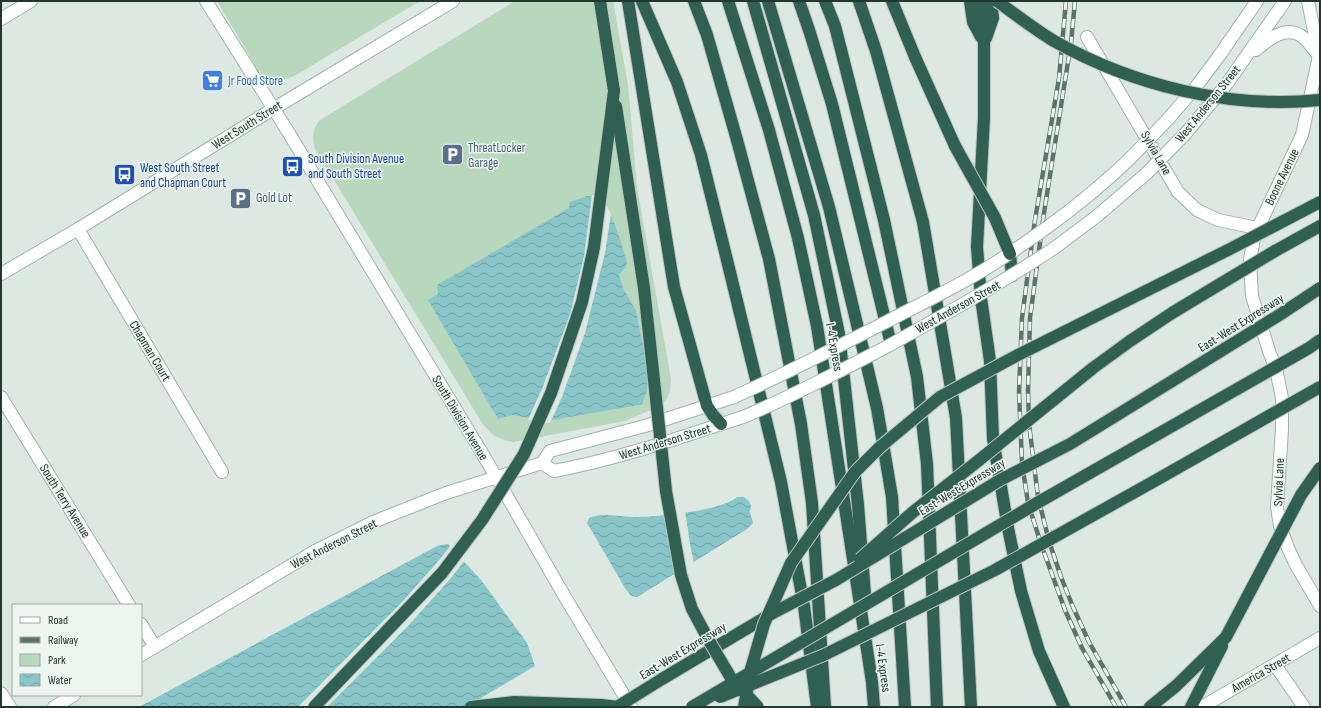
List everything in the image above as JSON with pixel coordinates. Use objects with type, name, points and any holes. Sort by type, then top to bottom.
[{"type":"highway","points":[[600,1],[644,288],[666,491],[681,575],[692,609],[708,639],[731,678],[758,707]]},
{"type":"highway","points":[[628,1],[674,287],[707,406],[721,424]]},
{"type":"highway","points":[[642,1],[677,82],[701,155],[735,291],[781,482],[804,606],[817,707]]},
{"type":"highway","points":[[694,1],[709,43],[768,259],[801,424],[812,503],[826,707]]},
{"type":"highway","name":"I-4 Express","points":[[728,1],[769,130],[800,245],[817,326],[872,682],[874,707]]},
{"type":"highway","points":[[753,1],[814,215],[839,334],[858,505],[872,682]]},
{"type":"highway","points":[[768,1],[829,207],[877,408],[892,497],[905,707]]},
{"type":"highway","points":[[799,1],[832,104],[891,344]]},
{"type":"highway","points":[[825,1],[835,26],[884,220],[917,377],[927,464],[937,707]]},
{"type":"highway","points":[[859,1],[876,51],[923,222],[956,418],[971,707]]},
{"type":"highway","points":[[892,1],[915,57],[955,146],[995,218],[1010,254],[1012,276]]},
{"type":"highway","points":[[970,1],[973,22],[984,43]]},
{"type":"highway","points":[[980,1],[984,43],[984,118],[977,247],[981,298],[990,361],[993,439],[1008,528],[1021,592],[1039,651],[1064,707]]},
{"type":"highway","points":[[984,43],[993,18],[991,1]]},
{"type":"highway","points":[[997,1],[1023,21],[1054,41],[1130,76],[1167,87],[1237,100],[1288,102],[1320,100]]},
{"type":"highway","points":[[314,707],[442,573],[482,520],[524,454],[551,392],[582,302],[594,247],[614,90]]},
{"type":"highway","points":[[744,707],[751,669],[764,624],[791,563],[856,472],[880,447],[940,397],[1016,356],[1230,249],[1320,202]]},
{"type":"highway","points":[[836,580],[913,512],[1130,340],[1172,312],[1320,226]]},
{"type":"highway","name":"East-West Expressway","points":[[617,707],[771,614],[836,580],[1000,480],[1070,444],[1281,314],[1320,288]]},
{"type":"highway","points":[[692,707],[1038,503],[1309,348],[1320,340]]},
{"type":"highway","points":[[697,707],[824,655],[995,570],[1320,386]]},
{"type":"highway","points":[[1191,707],[1301,495],[1320,468]]},
{"type":"highway","points":[[1150,707],[1176,686],[1226,637]]},
{"type":"highway","points":[[471,707],[514,702],[601,705],[617,707]]},
{"type":"main road","points":[[1,19],[32,1]]},
{"type":"main road","points":[[206,1],[273,108]]},
{"type":"main road","name":"West South Street","points":[[1,274],[78,229],[273,108],[453,1]]},
{"type":"main road","name":"West Anderson Street","points":[[142,654],[324,547],[373,522],[446,493],[542,463],[550,451],[645,426],[734,397],[795,369],[968,279],[1010,254],[1062,216],[1096,189],[1126,162],[1169,118],[1195,88],[1257,1]]},
{"type":"main road","name":"West Anderson Street","points":[[542,463],[554,471],[578,466],[622,455],[743,417],[812,385],[891,344],[1012,276],[1067,239],[1097,216],[1147,172],[1186,133],[1226,85],[1285,1]]},
{"type":"main road","name":"Boone Avenue","points":[[1269,351],[1252,296],[1250,259],[1257,228],[1302,135],[1319,56],[1308,1]]},
{"type":"main road","points":[[1241,64],[1266,41],[1276,35],[1291,32],[1300,35],[1309,43],[1319,56]]},
{"type":"main road","name":"Sylvia Lane","points":[[1087,37],[1178,192],[1197,210],[1218,220],[1257,228]]},
{"type":"main road","name":"South Division Avenue","points":[[273,108],[496,478],[631,707]]},
{"type":"main road","name":"Chapman Court","points":[[78,229],[222,472]]},
{"type":"main road","name":"Sylvia Lane","points":[[1269,351],[1276,369],[1282,398],[1282,429],[1277,507],[1280,526],[1296,565],[1320,606]]},
{"type":"main road","name":"South Terry Avenue","points":[[1,397],[128,604]]},
{"type":"main road","points":[[142,626],[155,647]]},
{"type":"main road","name":"America Street","points":[[1202,707],[1320,638]]},
{"type":"main road","points":[[1274,665],[1304,707]]},
{"type":"main road","points":[[1,693],[10,707]]},
{"type":"main road","points":[[54,707],[72,696]]},
{"type":"green space","points":[[217,1],[420,1],[296,75],[283,80],[274,80],[266,77],[253,64],[247,51]]},
{"type":"green space","points":[[515,1],[613,1],[628,85],[637,187],[671,379],[670,391],[667,399],[658,407],[625,421],[513,442],[503,440],[496,436],[482,423],[315,149],[313,137],[315,127],[320,120]]},
{"type":"water","points":[[587,196],[598,197],[604,204],[616,228],[627,262],[626,267],[619,275],[623,288],[636,311],[648,370],[647,391],[642,404],[546,421],[512,415],[498,419],[428,300],[438,294],[437,285],[569,208],[570,202]]},
{"type":"water","points":[[737,497],[744,497],[749,501],[751,506],[750,512],[753,523],[747,529],[637,597],[631,596],[625,588],[587,523],[589,518],[600,515],[645,517],[688,512],[717,506],[729,502]]},
{"type":"water","points":[[448,544],[481,580],[527,643],[535,666],[466,707],[139,707],[437,546]]},
{"type":"pier","points":[[592,195],[598,195],[604,201],[611,214],[605,253],[585,333],[562,397],[550,423],[528,420],[542,389],[570,314],[584,256]]},
{"type":"pier","points":[[685,511],[694,564],[675,576],[665,512]]},
{"type":"pier","points":[[451,545],[465,560],[408,626],[327,707],[298,707],[403,601]]},
{"type":"railway","points":[[1066,1],[1059,78],[1035,220],[1022,318],[1019,392],[1022,463],[1028,503],[1065,610],[1082,648],[1116,707]]},
{"type":"railway","points":[[1075,1],[1071,43],[1044,213],[1030,318],[1028,390],[1029,424],[1038,497],[1049,541],[1061,577],[1089,642],[1126,707]]},
{"type":"place","name":"Jr Food Store","points":[[212,81]]},
{"type":"place","name":"ThreatLocker Garage","points":[[452,155]]},
{"type":"place","name":"South Division Avenue and South Street","points":[[293,166]]},
{"type":"place","name":"West South Street and Chapman Court","points":[[125,175]]},
{"type":"place","name":"Gold Lot","points":[[241,198]]}]
